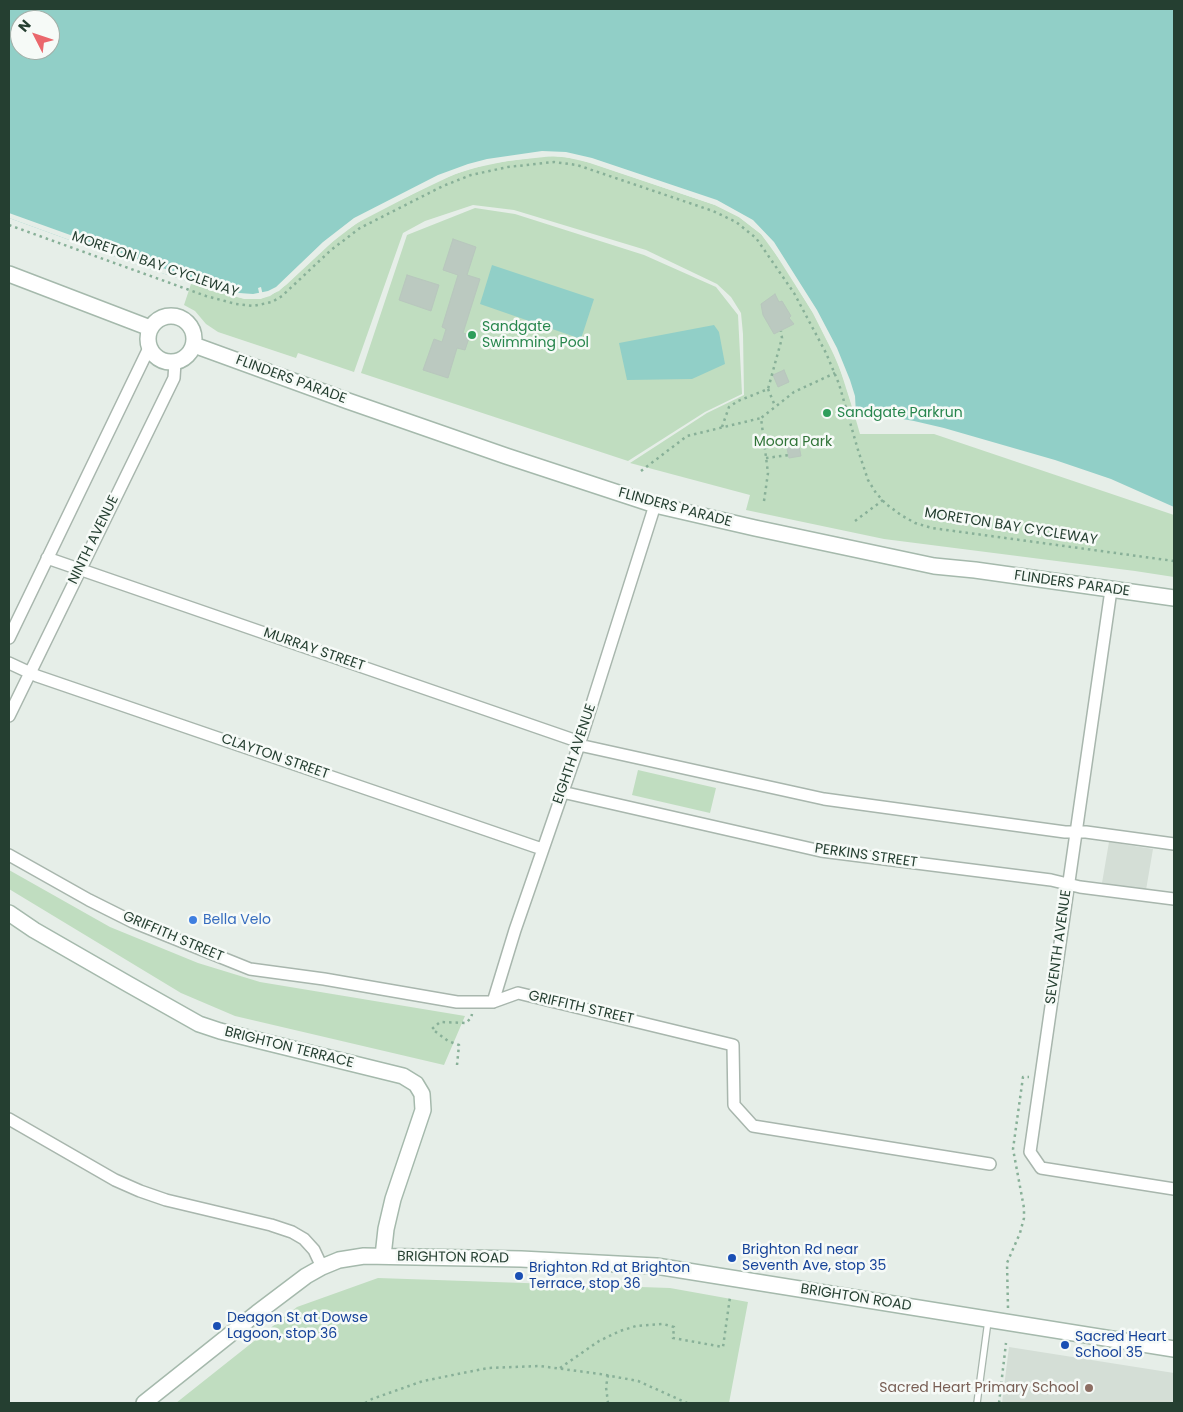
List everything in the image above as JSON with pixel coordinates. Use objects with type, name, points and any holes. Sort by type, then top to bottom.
[{"type":"main road","points":[[9,274],[150,328]]},
{"type":"main road","points":[[169,315],[183,318],[193,330],[194,345],[187,356],[175,362],[160,360],[149,348],[150,328],[161,318],[169,315]]},
{"type":"main road","name":"FLINDERS PARADE","points":[[194,345],[348,402],[654,505],[747,527],[934,566],[1174,598]]},
{"type":"main road","name":"BRIGHTON TERRACE","points":[[9,913],[85,960],[200,1024],[220,1031],[403,1076],[416,1084],[422,1094],[423,1110],[393,1199],[386,1229],[383,1256]]},
{"type":"main road","name":"BRIGHTON ROAD","points":[[144,1403],[257,1313],[322,1267],[339,1260],[364,1256],[521,1259],[656,1266],[1174,1350]]},
{"type":"street","points":[[9,638],[149,348]]},
{"type":"street","name":"NINTH AVENUE","points":[[9,716],[174,378],[175,362]]},
{"type":"street","name":"EIGHTH AVENUE","points":[[493,1002],[515,930],[579,745],[654,505]]},
{"type":"street","name":"MURRAY STREET","points":[[47,558],[574,740],[579,745]]},
{"type":"street","name":"SEVENTH AVENUE","points":[[1111,590],[1030,1152],[1041,1168],[1174,1189]]},
{"type":"street","name":"CLAYTON STREET","points":[[9,662],[30,673],[542,850]]},
{"type":"street","points":[[579,745],[824,799],[1066,832],[1174,844]]},
{"type":"street","name":"PERKINS STREET","points":[[562,792],[821,850],[1068,883],[1080,887],[1174,900]]},
{"type":"street","name":"GRIFFITH STREET","points":[[9,854],[89,900],[133,922],[250,969],[324,979],[457,1002],[493,1002],[518,993],[733,1044],[734,1105],[753,1126],[990,1164]]},
{"type":"street","points":[[9,1119],[115,1180],[140,1191],[166,1200],[271,1225],[292,1232],[304,1239],[314,1250],[322,1267]]},
{"type":"lane","points":[[977,1403],[988,1319]]},
{"type":"path","name":"MORETON BAY CYCLEWAY","points":[[9,225],[206,296],[236,304],[253,306],[272,302],[282,296],[331,250],[360,228],[443,186],[471,175],[508,167],[543,163],[577,165],[713,211],[746,229],[765,249],[794,293],[820,340],[835,373],[868,480],[883,500],[901,514],[915,523],[932,528],[1174,561]]},
{"type":"path","points":[[775,406],[768,389],[782,338],[781,331]]},
{"type":"path","points":[[641,471],[687,436],[761,418],[794,392],[835,373]]},
{"type":"path","points":[[722,427],[729,407],[738,401],[768,389]]},
{"type":"path","points":[[761,418],[768,473],[764,501]]},
{"type":"path","points":[[765,458],[789,455]]},
{"type":"path","points":[[855,521],[883,500]]},
{"type":"path","points":[[457,1065],[459,1045],[439,1036],[432,1029],[440,1022],[466,1023],[471,1018],[473,1010]]},
{"type":"path","points":[[1008,1309],[1007,1263],[1020,1233],[1024,1218],[1024,1208],[1012,1149],[1023,1077]]},
{"type":"path","points":[[559,1368],[620,1331],[636,1326],[663,1324],[674,1326],[673,1338],[723,1347],[730,1297]]},
{"type":"path","points":[[999,1403],[1006,1343]]},
{"type":"path","points":[[365,1403],[422,1381],[488,1368],[540,1366],[638,1381],[687,1403]]},
{"type":"path","points":[[608,1375],[606,1387],[608,1403]]},
{"type":"shaded area","points":[[1109,842],[1153,849],[1146,890],[1102,883]]},
{"type":"shaded area","name":"Sacred Heart Primary School","points":[[1009,1347],[1174,1373],[1174,1403],[1002,1403]]},
{"type":"green space","name":"Moora Park","points":[[543,156],[565,157],[591,163],[715,205],[739,217],[761,234],[770,245],[813,313],[832,350],[845,382],[860,434],[934,434],[1174,515],[1174,577],[884,539],[746,510],[750,495],[630,463],[707,413],[744,395],[741,313],[731,297],[717,284],[646,250],[514,210],[473,205],[425,221],[403,233],[354,372],[298,353],[296,358],[218,332],[206,324],[195,311],[184,305],[191,284],[245,299],[260,299],[270,296],[286,285],[342,233],[373,213],[455,174],[488,164]]},
{"type":"green space","name":"Sandgate Swimming Pool","points":[[475,208],[515,214],[644,255],[716,287],[738,315],[742,394],[705,412],[628,461],[361,373],[407,235]]},
{"type":"green space","points":[[638,770],[716,788],[710,813],[632,795]]},
{"type":"green space","points":[[9,870],[110,927],[198,963],[260,982],[465,1016],[444,1065],[235,1016],[181,993],[9,889]]},
{"type":"green space","points":[[378,1278],[670,1288],[748,1302],[729,1403],[176,1403],[297,1307]]},
{"type":"water","points":[[9,9],[1174,9],[1174,507],[1111,479],[1055,460],[944,428],[856,411],[840,362],[801,289],[762,233],[728,208],[591,161],[565,155],[507,159],[454,172],[373,211],[340,232],[285,283],[263,296],[261,287],[258,288],[260,297],[209,288],[149,269],[9,218]]},
{"type":"water","points":[[492,265],[594,299],[581,339],[480,304]]},
{"type":"water","points":[[714,325],[719,332],[725,364],[692,379],[627,380],[619,343]]},
{"type":"pier","points":[[542,151],[566,152],[592,158],[717,200],[753,220],[774,242],[817,310],[837,348],[850,380],[855,396],[856,414],[854,413],[838,363],[813,313],[785,267],[761,234],[739,217],[715,205],[578,159],[554,156],[507,161],[469,169],[440,180],[357,223],[327,246],[279,291],[260,299],[245,299],[208,290],[208,288],[149,269],[9,218],[9,213],[180,274],[182,269],[188,271],[187,276],[239,293],[253,294],[276,287],[323,242],[354,218],[438,175],[487,159]]},
{"type":"building","points":[[453,239],[476,247],[467,275],[480,279],[463,333],[470,335],[465,350],[457,348],[448,378],[423,370],[434,339],[442,342],[446,329],[442,327],[458,275],[443,270]]},
{"type":"building","points":[[407,275],[439,285],[431,311],[399,300]]},
{"type":"building","points":[[775,294],[779,302],[782,301],[791,316],[789,318],[794,324],[774,334],[763,315],[761,304]]},
{"type":"building","points":[[784,370],[789,382],[778,387],[773,375]]},
{"type":"building","points":[[798,441],[801,456],[789,458],[786,443]]},
{"type":"place","name":"Sandgate Swimming Pool","points":[[472,335]]},
{"type":"place","name":"Sandgate Parkrun","points":[[827,413]]},
{"type":"place","name":"Bella Velo","points":[[193,920]]},
{"type":"place","name":"Brighton Rd near Seventh Ave, stop 35","points":[[732,1258]]},
{"type":"place","name":"Brighton Rd at Brighton Terrace, stop 36","points":[[519,1276]]},
{"type":"place","name":"Deagon St at Dowse Lagoon, stop 36","points":[[217,1326]]},
{"type":"place","name":"Sacred Heart School 35","points":[[1065,1345]]},
{"type":"place","name":"Sacred Heart Primary School","points":[[1089,1388]]}]
